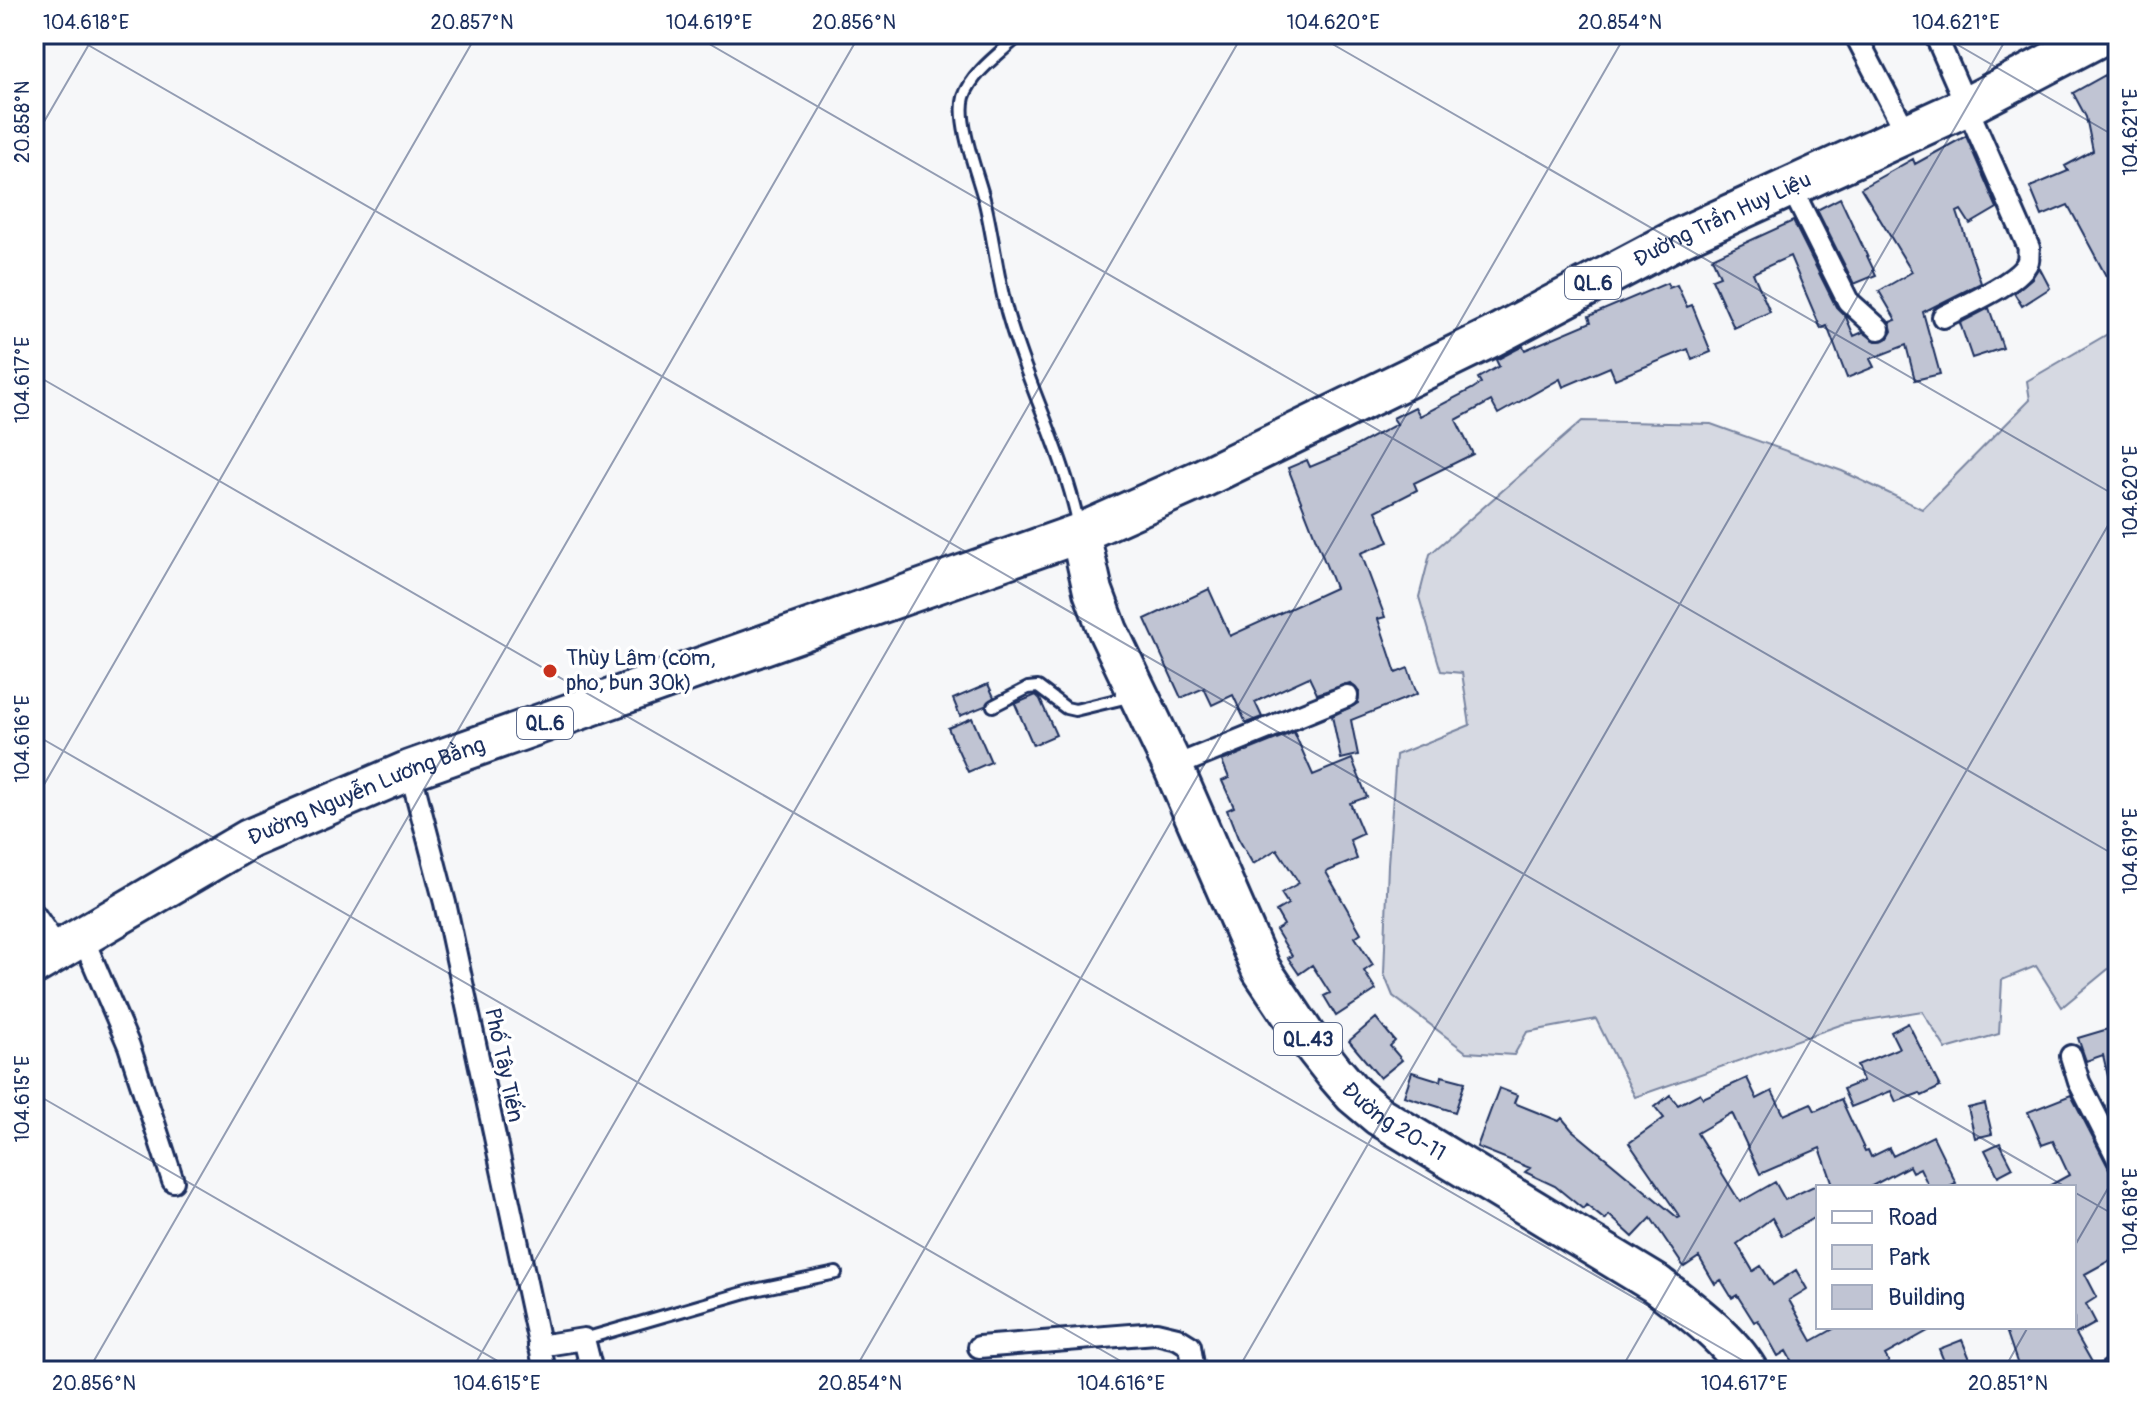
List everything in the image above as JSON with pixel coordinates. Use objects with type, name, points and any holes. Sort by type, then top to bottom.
[{"type":"highway","name":"Đường Trần Huy Liệu","points":[[1080,533],[1312,425],[1492,337],[1681,237],[1965,107],[2105,34]]},
{"type":"highway","name":"Đường 20-11","points":[[1080,533],[1093,591],[1108,631],[1173,767],[1261,969],[1305,1035],[1354,1095],[1379,1116],[1656,1284],[1698,1318],[1748,1371]]},
{"type":"highway","name":"Đường Nguyễn Lương Bằng","points":[[58,951],[249,839],[410,770],[1080,533]]},
{"type":"street","points":[[1855,34],[1907,134]]},
{"type":"street","points":[[1935,34],[2029,248],[2028,261],[2021,272],[1943,317]]},
{"type":"street","points":[[1791,187],[1848,301],[1879,329]]},
{"type":"street","points":[[1173,767],[1347,696]]},
{"type":"street","name":"Phố Tây Tiến","points":[[410,770],[445,903],[545,1371]]},
{"type":"street","points":[[34,914],[129,1046],[173,1181]]},
{"type":"street","points":[[2071,1056],[2079,1082],[2118,1159]]},
{"type":"street","points":[[979,1347],[1156,1333],[1177,1338],[1190,1346],[1194,1371]]},
{"type":"street","points":[[539,1346],[584,1339],[592,1371]]},
{"type":"street","points":[[2110,1371],[2118,1366]]},
{"type":"lane","points":[[1021,34],[973,80],[963,99],[964,123],[991,226],[1008,316],[1034,394],[1066,473],[1080,533]]},
{"type":"lane","points":[[993,706],[1028,688],[1038,687],[1066,708],[1075,710],[1139,694]]},
{"type":"lane","points":[[584,1339],[750,1291],[836,1273]]},
{"type":"green space","points":[[2118,328],[2118,961],[2062,1007],[2036,966],[2002,980],[1999,1034],[1946,1049],[1922,1011],[1843,1024],[1635,1097],[1596,1019],[1527,1032],[1514,1055],[1466,1052],[1393,996],[1384,974],[1396,755],[1470,725],[1462,673],[1441,671],[1419,597],[1430,554],[1582,421],[1711,424],[1842,471],[1922,509],[2030,400],[2027,381]]},
{"type":"building","points":[[2118,68],[2118,186],[2111,190],[2118,204],[2118,269],[2106,276],[2068,205],[2042,216],[2030,187],[2068,171],[2065,166],[2093,151],[2086,117],[2073,93]]},
{"type":"building","points":[[1966,136],[1997,208],[1970,224],[1961,210],[1957,212],[1981,283],[1923,312],[1940,374],[1915,380],[1906,345],[1870,359],[1874,367],[1847,378],[1827,326],[1821,329],[1790,256],[1753,273],[1770,312],[1734,328],[1712,279],[1720,276],[1712,258],[1793,221],[1854,336],[1863,332],[1876,341],[1888,338],[1892,331],[1890,322],[1896,320],[1879,291],[1912,272],[1861,188],[1913,159],[1915,164]]},
{"type":"building","points":[[1840,198],[1876,275],[1854,284],[1817,210]]},
{"type":"building","points":[[2039,267],[2050,288],[2022,306],[2014,293],[2032,278]]},
{"type":"building","points":[[1667,283],[1669,288],[1677,285],[1687,307],[1692,305],[1711,352],[1692,360],[1688,349],[1615,379],[1610,367],[1563,387],[1560,379],[1498,414],[1491,401],[1456,420],[1473,454],[1414,483],[1417,490],[1376,511],[1389,542],[1361,553],[1385,617],[1378,619],[1396,673],[1408,668],[1417,694],[1351,720],[1358,755],[1341,759],[1332,716],[1358,703],[1359,692],[1350,683],[1317,694],[1309,677],[1255,702],[1262,717],[1246,723],[1233,695],[1212,705],[1204,688],[1181,698],[1145,619],[1209,589],[1230,636],[1335,588],[1288,468],[1307,460],[1310,467],[1341,454],[1397,424],[1393,418],[1415,407],[1420,416],[1481,383],[1478,378],[1499,366],[1496,360],[1523,346],[1525,350],[1591,322],[1589,316]]},
{"type":"building","points":[[1989,308],[2003,348],[1972,358],[1960,323]]},
{"type":"building","points":[[988,684],[994,697],[985,706],[960,716],[953,699]]},
{"type":"building","points":[[1036,695],[1056,735],[1033,745],[1015,704]]},
{"type":"building","points":[[972,718],[991,762],[968,772],[948,728]]},
{"type":"building","points":[[1294,732],[1313,775],[1352,759],[1367,797],[1350,803],[1363,834],[1350,840],[1357,859],[1326,872],[1361,933],[1355,937],[1373,965],[1364,971],[1376,990],[1336,1016],[1324,996],[1330,993],[1312,965],[1299,974],[1276,930],[1284,925],[1276,911],[1288,904],[1281,893],[1299,883],[1277,849],[1253,864],[1227,810],[1234,807],[1222,781],[1229,778],[1222,761]]},
{"type":"building","points":[[1376,1018],[1395,1041],[1390,1046],[1402,1060],[1380,1078],[1349,1041]]},
{"type":"building","points":[[1908,1023],[1940,1087],[1922,1096],[1920,1093],[1896,1102],[1891,1091],[1851,1107],[1843,1089],[1863,1081],[1857,1065],[1899,1048],[1891,1032]]},
{"type":"building","points":[[2118,1026],[2118,1093],[2112,1093],[2103,1055],[2086,1061],[2078,1038]]},
{"type":"building","points":[[1412,1072],[1441,1081],[1442,1076],[1465,1082],[1455,1112],[1404,1096]]},
{"type":"building","points":[[1747,1078],[1757,1099],[1772,1091],[1784,1115],[1811,1103],[1815,1111],[1841,1099],[1865,1151],[1868,1150],[1871,1157],[1889,1148],[1893,1156],[1933,1136],[1956,1183],[1952,1185],[1928,1185],[1920,1168],[1912,1172],[1909,1166],[1874,1185],[1833,1185],[1820,1148],[1760,1174],[1732,1113],[1697,1133],[1740,1202],[1775,1182],[1785,1200],[1818,1184],[1816,1217],[1782,1236],[1772,1218],[1737,1244],[1753,1271],[1761,1266],[1773,1285],[1796,1270],[1807,1289],[1789,1300],[1812,1341],[1833,1329],[1931,1329],[1885,1355],[1889,1362],[1873,1371],[1797,1371],[1786,1351],[1778,1356],[1758,1320],[1754,1322],[1737,1295],[1732,1298],[1721,1280],[1715,1284],[1699,1257],[1684,1267],[1651,1218],[1633,1237],[1609,1215],[1605,1220],[1586,1205],[1583,1209],[1555,1186],[1525,1172],[1530,1168],[1477,1147],[1499,1088],[1517,1095],[1514,1103],[1559,1121],[1562,1118],[1572,1130],[1678,1218],[1629,1143],[1664,1118],[1655,1107],[1670,1095],[1678,1105],[1700,1093],[1703,1098]]},
{"type":"building","points":[[2071,1095],[2118,1186],[2118,1256],[2085,1274],[2097,1297],[2086,1304],[2096,1323],[2076,1334],[2093,1364],[2081,1371],[2020,1371],[2006,1329],[2076,1329],[2076,1185],[2051,1185],[2069,1175],[2053,1141],[2042,1145],[2028,1112]]},
{"type":"building","points":[[1985,1104],[1992,1134],[1975,1138],[1968,1108]]},
{"type":"building","points":[[2000,1143],[2013,1168],[1998,1176],[1985,1150]]},
{"type":"building","points":[[1962,1340],[1975,1371],[1948,1371],[1939,1349]]},
{"type":"place","name":"Thùy Lâm (com, pho, bun 30k)","points":[[550,671]]}]
